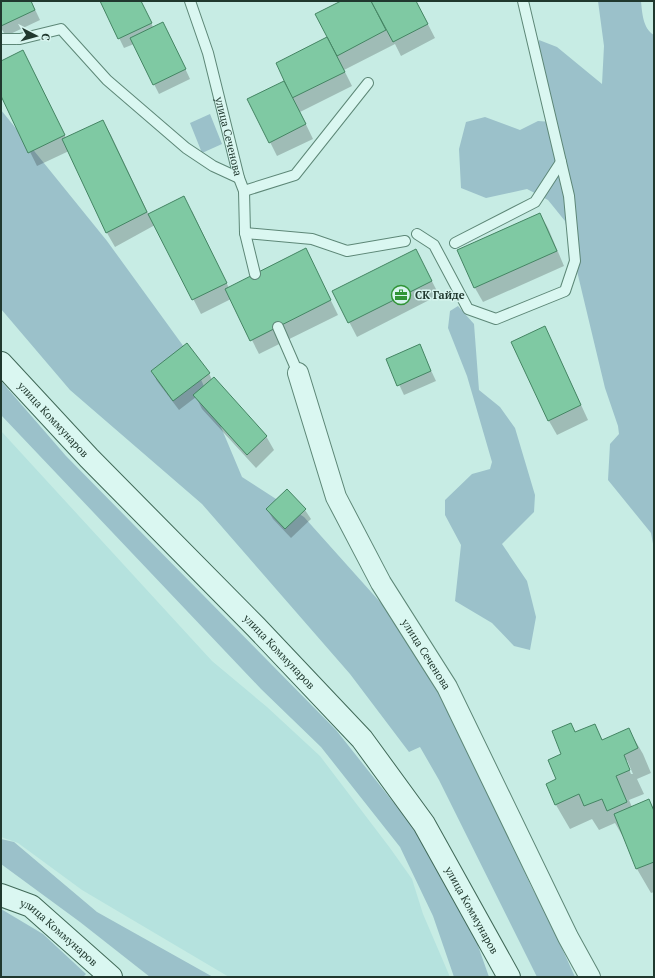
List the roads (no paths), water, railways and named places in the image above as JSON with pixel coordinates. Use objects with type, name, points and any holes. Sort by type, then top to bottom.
[{"type":"main road","name":"улица Коммунаров","points":[[1,363],[89,458],[256,627],[362,739],[424,824],[509,977]]},
{"type":"main road","name":"улица Коммунаров","points":[[1,895],[31,906],[111,977]]},
{"type":"street","name":"улица Сеченова","points":[[298,373],[336,497],[381,583],[447,687],[565,930],[590,977]]},
{"type":"lane","name":"улица Сеченова","points":[[190,1],[208,53],[239,178],[244,191],[245,233],[255,274]]},
{"type":"lane","points":[[417,234],[434,245],[468,309],[496,319],[565,292],[575,261],[569,196],[523,1]]},
{"type":"lane","points":[[1,39],[20,39],[62,30],[107,80],[186,148],[213,166],[239,178]]},
{"type":"lane","points":[[244,191],[295,175],[368,83]]},
{"type":"lane","points":[[455,243],[535,202],[561,162]]},
{"type":"lane","points":[[245,233],[312,239],[347,251],[406,240]]},
{"type":"lane","name":"улица Сеченова","points":[[278,327],[298,373]]},
{"type":"place","name":"СК Гайде","points":[[401,295]]}]
